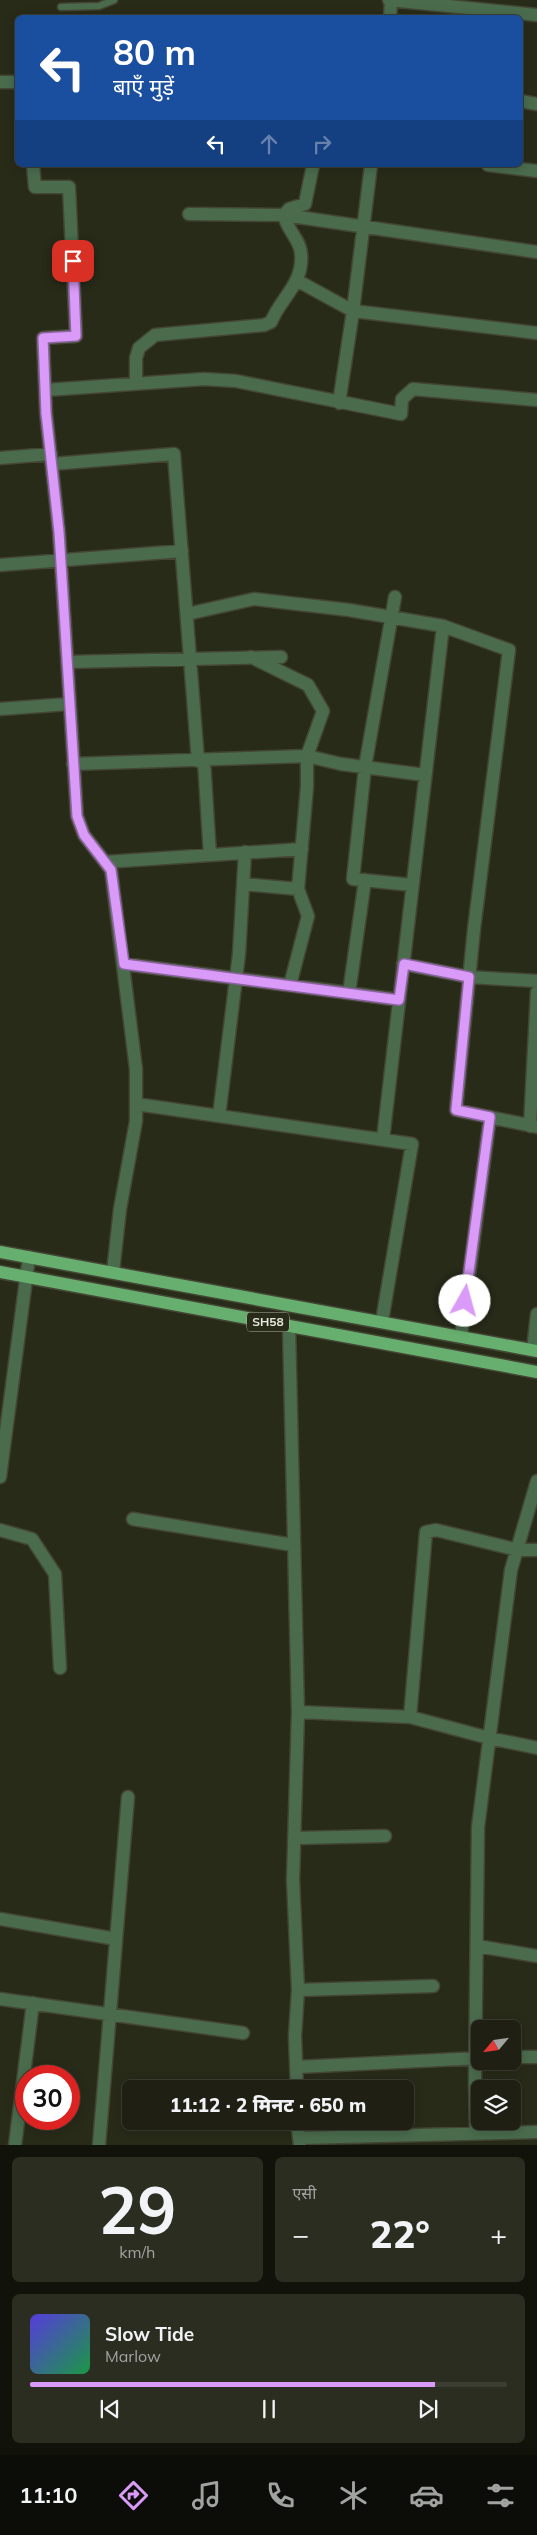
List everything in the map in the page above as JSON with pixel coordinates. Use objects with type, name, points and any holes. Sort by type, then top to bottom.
[{"type":"main road","name":"SH58","points":[[0,1252],[535,1350]]},
{"type":"main road","name":"SH58","points":[[0,1272],[537,1372]]},
{"type":"street","points":[[390,15],[390,0],[537,15]]},
{"type":"street","points":[[0,82],[15,82]]},
{"type":"street","points":[[523,102],[537,104]]},
{"type":"street","points":[[33,167],[35,187],[69,187],[76,336],[43,338],[51,459],[61,562],[73,764],[77,816],[84,835],[111,870],[136,1069],[136,1120],[120,1209],[113,1272]]},
{"type":"street","points":[[284,215],[289,210],[306,204],[313,167]]},
{"type":"street","points":[[339,403],[353,311],[371,167]]},
{"type":"street","points":[[504,167],[537,171]]},
{"type":"street","points":[[189,214],[284,215],[537,252]]},
{"type":"street","points":[[136,384],[136,358],[139,348],[154,335],[264,325],[272,322],[278,307],[298,281],[301,252],[286,225],[284,215]]},
{"type":"street","points":[[298,281],[353,311],[537,333]]},
{"type":"street","points":[[46,390],[204,379],[236,381],[401,414],[402,398],[413,389],[537,400]]},
{"type":"street","points":[[0,458],[51,459],[174,454],[210,855]]},
{"type":"street","points":[[0,565],[61,562],[182,551]]},
{"type":"street","points":[[395,597],[365,768],[353,879],[412,885]]},
{"type":"street","points":[[187,614],[254,599],[349,610],[391,619],[443,626],[509,650],[469,977],[456,1110],[533,1126],[537,992]]},
{"type":"street","points":[[383,1139],[443,626]]},
{"type":"street","points":[[67,662],[281,657]]},
{"type":"street","points":[[251,658],[308,685],[323,711],[307,756],[298,889],[308,916],[290,985]]},
{"type":"street","points":[[0,709],[70,704]]},
{"type":"street","points":[[73,764],[307,756],[365,768],[425,775]]},
{"type":"street","points":[[105,862],[302,849]]},
{"type":"street","points":[[219,1116],[236,980],[245,852]]},
{"type":"street","points":[[349,993],[365,880]]},
{"type":"street","points":[[244,884],[298,889]]},
{"type":"street","points":[[124,964],[399,1000]]},
{"type":"street","points":[[404,964],[469,977],[537,981]]},
{"type":"street","points":[[136,1104],[412,1144],[382,1322]]},
{"type":"street","points":[[461,1336],[490,1117]]},
{"type":"street","points":[[0,1477],[29,1257]]},
{"type":"street","points":[[535,1350],[537,1314]]},
{"type":"street","points":[[289,1326],[298,1712],[296,1838],[293,1880],[298,1990],[295,2036],[297,2080]]},
{"type":"street","points":[[478,2020],[478,1827],[511,1570],[537,1481]]},
{"type":"street","points":[[133,1519],[293,1545]]},
{"type":"street","points":[[0,1530],[32,1539],[56,1574],[60,1668]]},
{"type":"street","points":[[410,1717],[426,1532],[436,1530],[518,1550],[537,1550]]},
{"type":"street","points":[[298,1712],[410,1717],[489,1738],[537,1748]]},
{"type":"street","points":[[99,2145],[128,1797]]},
{"type":"street","points":[[296,1838],[385,1836]]},
{"type":"street","points":[[0,1919],[116,1939]]},
{"type":"street","points":[[477,1946],[537,1956]]},
{"type":"street","points":[[298,1990],[432,1986]]},
{"type":"street","points":[[0,1999],[243,2033]]},
{"type":"street","points":[[15,2145],[32,2004]]},
{"type":"street","points":[[521,2057],[537,2057]]},
{"type":"street","points":[[297,2067],[471,2058]]},
{"type":"street","points":[[476,2133],[478,2070]]},
{"type":"street","points":[[300,2142],[476,2133],[537,2132]]},
{"type":"lane","points":[[61,7],[99,6],[114,0]]},
{"type":"route","points":[[73,261],[76,336],[43,338],[46,413],[59,532],[77,816],[84,835],[111,870],[118,908],[124,964],[399,1000],[404,964],[469,977],[456,1110],[490,1117],[465,1301]]}]
